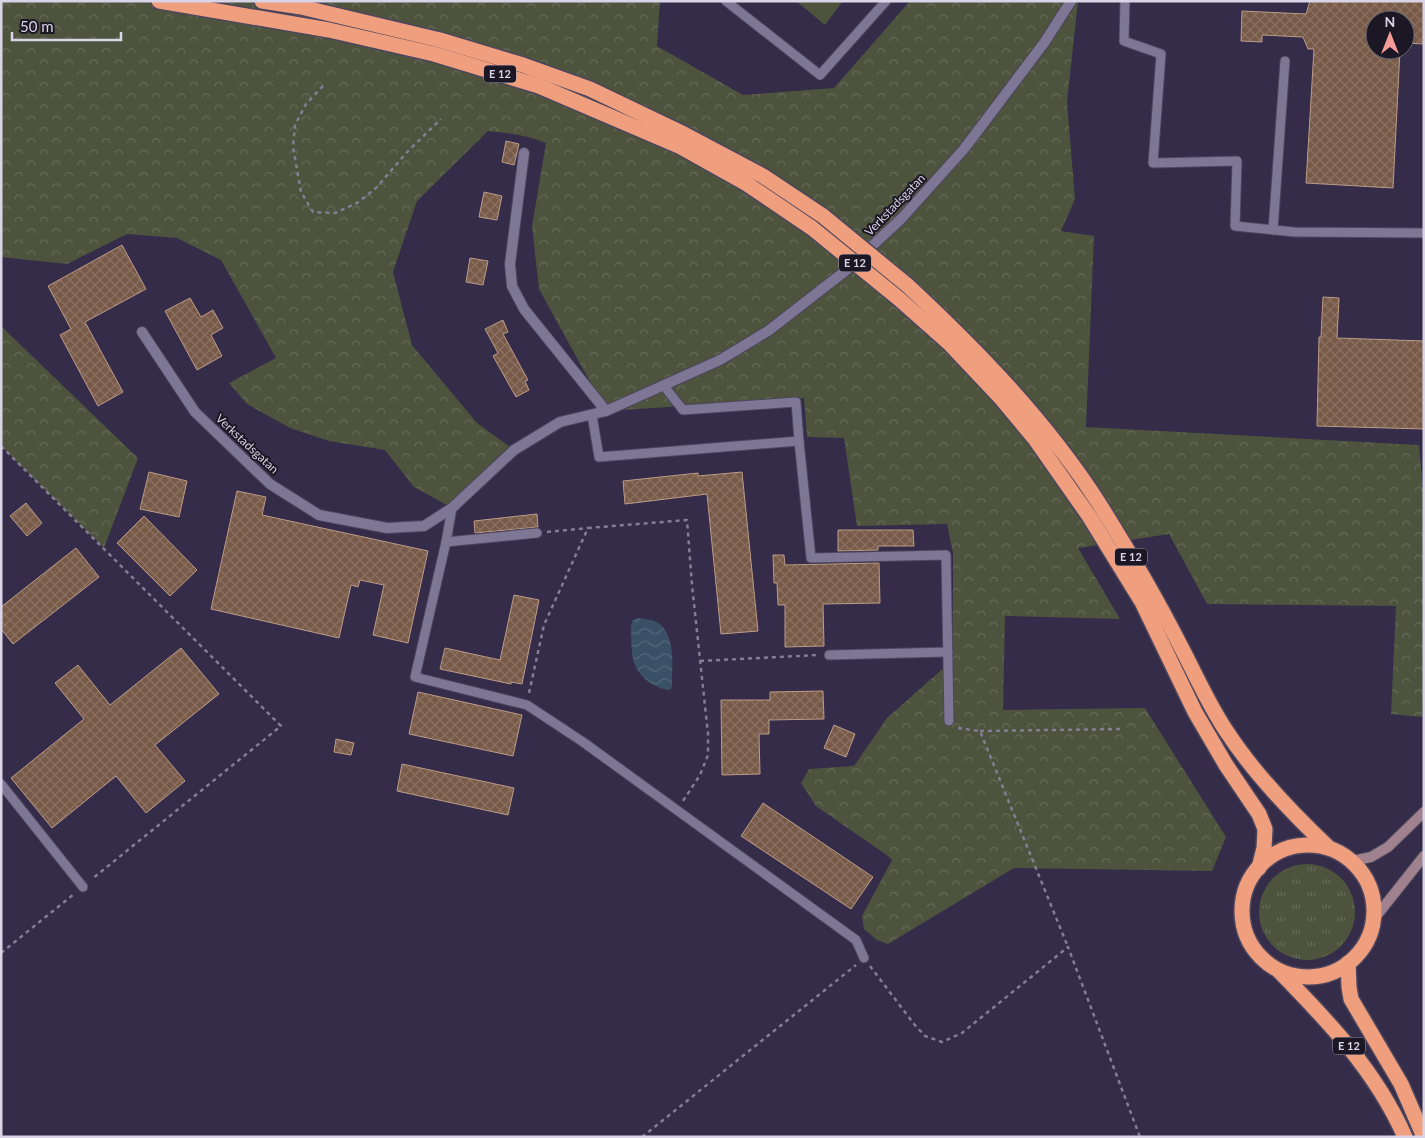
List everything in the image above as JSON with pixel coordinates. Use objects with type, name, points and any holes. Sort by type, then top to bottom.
[{"type":"highway","name":"E 12","points":[[159,1],[329,30],[434,54],[539,86],[680,146],[746,184],[902,291],[957,331],[1018,397],[1099,504],[1149,585],[1207,698],[1246,759],[1296,817],[1329,848],[1352,861],[1361,870],[1368,882],[1374,907],[1374,919],[1366,943],[1360,953],[1348,964],[1326,975],[1313,977],[1288,974],[1265,961],[1256,951],[1244,928],[1243,902],[1246,889],[1259,868],[1269,858],[1291,847],[1304,845],[1329,848]]},
{"type":"highway","name":"E 12","points":[[262,1],[301,8],[440,40],[523,65],[590,89],[684,134],[763,176],[823,216],[902,291],[1000,397],[1035,439],[1094,524],[1142,602],[1195,712],[1259,814],[1265,829],[1264,848],[1259,868]]},
{"type":"highway","name":"E 12","points":[[1348,964],[1351,1000],[1401,1084],[1424,1137]]},
{"type":"highway","name":"E 12","points":[[1276,968],[1324,1017],[1351,1048],[1385,1098],[1405,1137]]},
{"type":"main road","points":[[1352,861],[1371,857],[1388,847],[1424,812]]},
{"type":"main road","points":[[1374,919],[1424,856]]},
{"type":"street","name":"Verkstadsgatan","points":[[142,332],[195,412],[270,484],[319,515],[387,528],[424,526],[452,508],[514,450],[560,422],[606,411],[720,360],[768,331],[844,272],[894,226],[964,149],[1044,44],[1071,1]]},
{"type":"street","points":[[524,154],[510,264],[512,286],[524,309],[606,411]]},
{"type":"lane","points":[[726,1],[820,75],[886,1]]},
{"type":"lane","points":[[1125,1],[1124,41],[1161,54],[1153,163],[1237,161],[1235,226],[1294,232],[1424,233]]},
{"type":"lane","points":[[1273,230],[1285,61]]},
{"type":"lane","points":[[664,386],[682,410],[796,402],[811,558],[946,555],[950,721]]},
{"type":"lane","points":[[592,415],[599,457],[799,441]]},
{"type":"lane","points":[[452,508],[415,677],[527,705],[583,742],[856,940],[864,958]]},
{"type":"lane","points":[[446,542],[537,533]]},
{"type":"lane","points":[[829,655],[948,652]]},
{"type":"lane","points":[[1,784],[83,887]]},
{"type":"path","points":[[323,86],[306,104],[295,125],[293,147],[301,192],[313,212],[335,213],[357,203],[376,188],[409,150],[441,119]]},
{"type":"path","points":[[1,446],[281,726],[1,953]]},
{"type":"path","points":[[537,533],[687,520],[708,734],[708,755],[700,775],[677,811]]},
{"type":"path","points":[[527,705],[544,625],[588,528]]},
{"type":"path","points":[[700,661],[829,655]]},
{"type":"path","points":[[950,721],[960,729],[980,731],[1123,729]]},
{"type":"path","points":[[980,731],[1068,947],[1140,1137]]},
{"type":"path","points":[[642,1137],[864,958],[914,1024],[926,1036],[942,1042],[962,1033],[1068,947]]},
{"type":"green space","points":[[1,1],[660,1],[657,46],[743,95],[834,88],[910,1],[1078,1],[1067,102],[1075,199],[1061,231],[1094,236],[1086,427],[1419,445],[1424,503],[1424,687],[1422,717],[1391,714],[1396,606],[1207,604],[1169,534],[1078,548],[1120,619],[1005,616],[1003,710],[1145,708],[1226,837],[1212,871],[1014,868],[888,944],[877,940],[864,929],[862,916],[892,860],[816,806],[801,783],[809,769],[854,766],[887,718],[947,665],[953,634],[953,553],[947,524],[857,526],[844,438],[807,437],[804,398],[606,411],[539,289],[532,226],[546,143],[511,134],[488,131],[417,201],[393,272],[412,345],[477,423],[514,450],[452,508],[414,487],[385,450],[329,441],[290,428],[247,404],[229,383],[276,358],[221,260],[177,238],[127,234],[67,264],[1,257]]},
{"type":"green space","points":[[796,1],[843,1],[825,25]]},
{"type":"green space","points":[[1,326],[138,458],[104,548],[1,446]]},
{"type":"green space","points":[[1307,864],[1325,867],[1341,878],[1352,894],[1355,912],[1352,930],[1341,946],[1325,957],[1307,960],[1289,957],[1273,946],[1262,930],[1259,912],[1262,894],[1273,878],[1289,867]]},
{"type":"water","points":[[638,618],[659,623],[666,631],[671,646],[672,687],[670,690],[652,684],[644,678],[635,665],[631,625],[633,620]]},
{"type":"building","points":[[1310,1],[1424,1],[1424,44],[1415,44],[1415,10],[1365,10],[1365,60],[1399,60],[1393,188],[1306,183],[1314,49],[1308,49],[1303,37],[1262,35],[1262,42],[1241,41],[1242,11],[1306,14]]},
{"type":"building","points":[[506,141],[519,144],[514,165],[502,162]]},
{"type":"building","points":[[484,192],[502,196],[497,220],[479,217]]},
{"type":"building","points":[[122,245],[146,289],[85,322],[123,392],[98,406],[60,335],[71,329],[48,286]]},
{"type":"building","points":[[470,258],[488,261],[483,285],[466,282]]},
{"type":"building","points":[[1323,297],[1339,298],[1337,338],[1424,341],[1424,429],[1317,426],[1319,337],[1321,337]]},
{"type":"building","points":[[190,298],[201,317],[213,310],[223,328],[211,335],[222,356],[197,370],[165,311]]},
{"type":"building","points":[[503,320],[508,332],[503,334],[528,380],[525,381],[529,390],[516,397],[493,356],[498,353],[485,329]]},
{"type":"building","points":[[149,472],[187,481],[179,517],[140,509]]},
{"type":"building","points":[[742,472],[758,631],[721,634],[707,494],[625,504],[623,481],[698,473],[698,476]]},
{"type":"building","points":[[237,491],[266,497],[262,515],[428,551],[408,643],[373,635],[384,585],[360,580],[358,587],[351,585],[339,638],[211,609]]},
{"type":"building","points":[[26,503],[42,523],[27,536],[10,516]]},
{"type":"building","points":[[537,514],[538,527],[475,533],[474,521]]},
{"type":"building","points":[[144,516],[197,570],[170,596],[117,543]]},
{"type":"building","points":[[838,530],[913,530],[914,546],[878,546],[878,550],[838,551]]},
{"type":"building","points":[[76,548],[99,577],[13,644],[1,629],[1,607]]},
{"type":"building","points":[[773,555],[784,555],[785,565],[879,563],[880,603],[823,604],[824,646],[785,647],[785,605],[778,605],[777,583],[774,583]]},
{"type":"building","points":[[514,595],[539,600],[522,684],[511,682],[511,684],[440,669],[445,648],[500,660]]},
{"type":"building","points":[[181,648],[219,694],[155,745],[185,781],[146,813],[116,776],[52,828],[11,778],[84,719],[55,683],[78,665],[110,705]]},
{"type":"building","points":[[823,691],[824,719],[769,720],[769,734],[759,734],[760,774],[722,775],[721,700],[770,700],[770,692]]},
{"type":"building","points":[[418,692],[522,715],[513,756],[409,734]]},
{"type":"building","points":[[834,725],[855,734],[846,757],[824,748]]},
{"type":"building","points":[[336,739],[354,743],[351,755],[334,752]]},
{"type":"building","points":[[402,764],[514,788],[508,815],[397,791]]},
{"type":"building","points":[[763,803],[873,877],[851,909],[741,836]]}]
